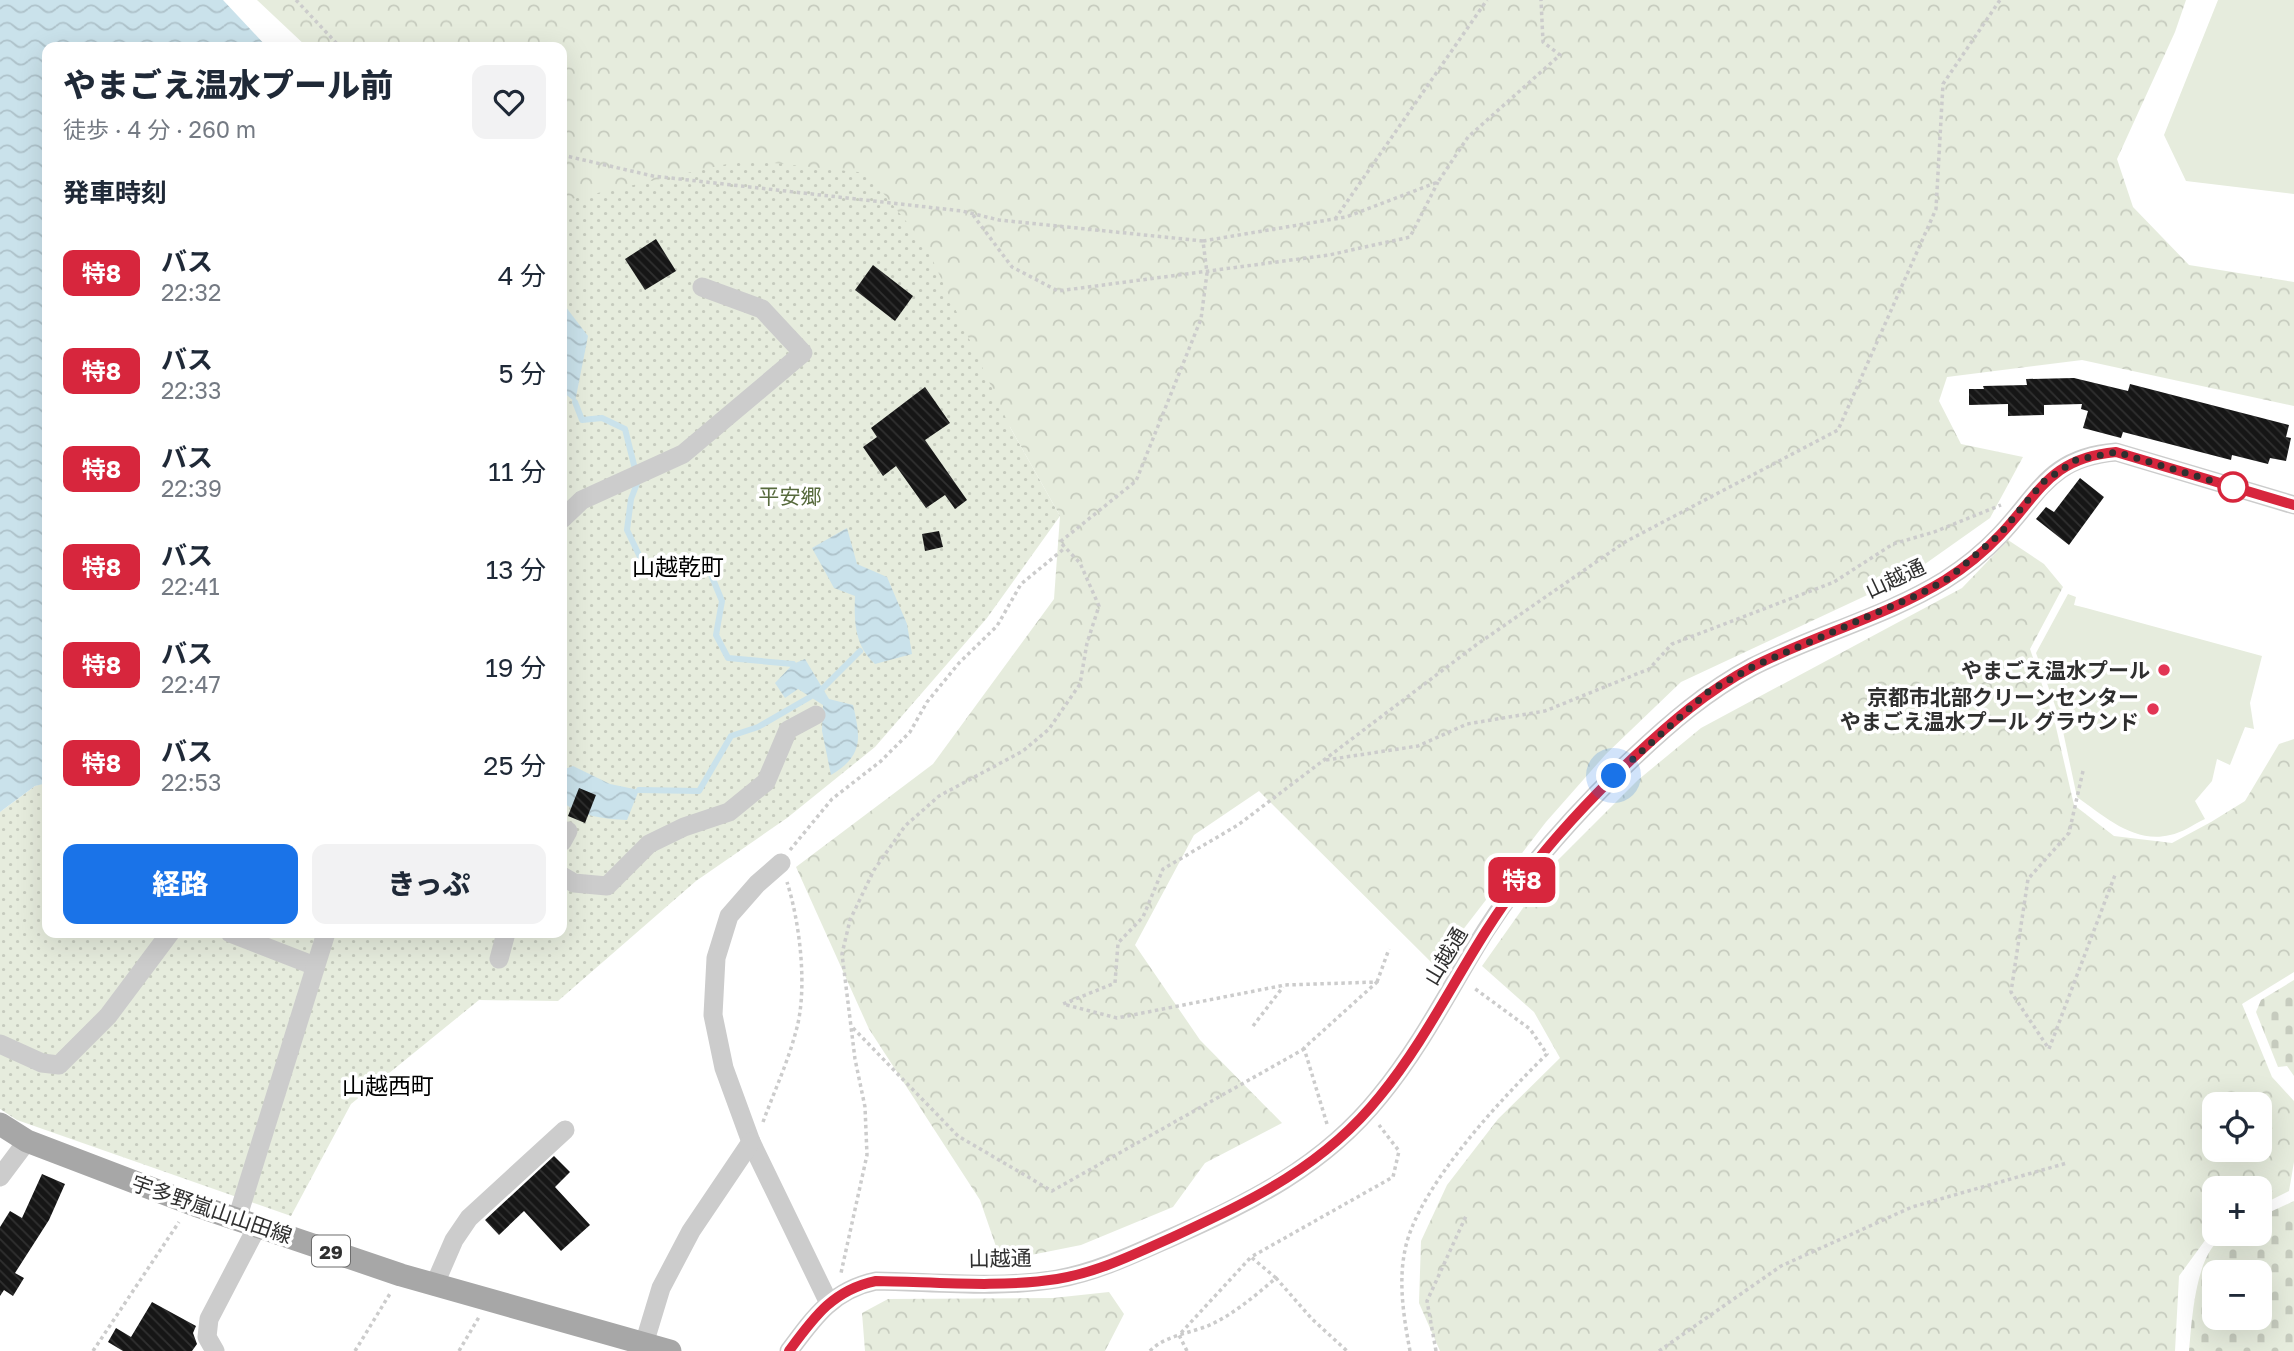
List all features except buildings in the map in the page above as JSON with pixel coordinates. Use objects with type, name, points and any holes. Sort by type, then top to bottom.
[{"type":"main road","name":"宇多野嵐山山田線","points":[[0,1124],[27,1140],[192,1204],[401,1275],[488,1302],[670,1351]]},
{"type":"street","points":[[567,514],[583,500],[683,454],[803,353],[762,309],[702,287]]},
{"type":"street","name":"山越通","points":[[834,1297],[876,1281],[1016,1282],[1056,1279],[1101,1268],[1265,1194],[1333,1144],[1367,1110],[1408,1058],[1495,918],[1568,821],[1677,718],[1708,692],[1754,666],[1920,594],[1949,578],[2000,534],[2035,491],[2060,468],[2076,460],[2116,452],[2294,505]]},
{"type":"street","points":[[567,879],[574,883],[607,886],[649,844],[684,827],[729,812],[766,782],[788,730],[816,715]]},
{"type":"street","points":[[781,863],[757,884],[729,916],[716,958],[713,1015],[724,1068],[751,1142],[834,1297],[789,1351]]},
{"type":"street","points":[[0,1044],[42,1063],[59,1065],[108,1016],[166,938]]},
{"type":"street","points":[[243,938],[315,966]]},
{"type":"street","points":[[215,1351],[206,1337],[209,1319],[248,1222],[324,938]]},
{"type":"street","points":[[499,959],[505,938]]},
{"type":"street","points":[[434,1286],[454,1240],[469,1218],[565,1130]]},
{"type":"street","points":[[0,1177],[27,1140]]},
{"type":"street","points":[[644,1343],[661,1288],[685,1242],[751,1142]]},
{"type":"path","points":[[296,0],[335,42]]},
{"type":"path","points":[[1335,219],[1487,0]]},
{"type":"path","points":[[972,214],[1012,267],[1058,291],[1329,255],[1410,237],[1438,182],[1468,136],[1560,55],[1544,42],[1541,0]]},
{"type":"path","points":[[1377,982],[1285,985],[1117,1018],[1063,1004],[1115,982],[1118,943],[1143,917],[1163,869],[1238,825],[1476,645],[1625,542],[1838,430],[1936,209],[1943,84],[2000,0]]},
{"type":"path","points":[[567,156],[653,176],[972,214],[999,220],[1203,241],[1335,219],[1438,182]]},
{"type":"path","points":[[834,1297],[846,1239],[859,1202],[867,1155],[865,1107],[842,954],[850,920],[874,870],[905,826],[939,796],[1024,751],[1049,729],[1080,684],[1087,643],[1099,606],[1080,563],[1060,542],[1136,481],[1201,319],[1207,273],[1203,241]]},
{"type":"path","points":[[1324,760],[1418,747],[1467,724],[1545,711],[1649,669],[1672,644],[1834,582],[1892,544],[1934,532],[2035,491]]},
{"type":"path","points":[[751,1142],[763,1122],[797,1029],[801,962],[796,909],[781,863],[832,799],[881,761],[910,732],[927,702],[959,663],[997,626],[1021,584],[1065,547]]},
{"type":"path","points":[[2083,771],[2069,833],[2028,879],[2011,992],[2049,1049],[2115,875]]},
{"type":"path","points":[[851,1027],[958,1136],[1052,1191],[1304,1048],[1377,982],[1388,949]]},
{"type":"path","points":[[1410,1351],[1403,1317],[1405,1250],[1419,1210],[1492,1108],[1547,1054],[1530,1029],[1459,977]]},
{"type":"path","points":[[1253,1026],[1285,985]]},
{"type":"path","points":[[1304,1048],[1333,1144]]},
{"type":"path","points":[[1179,1335],[1251,1258],[1393,1177],[1399,1151],[1367,1110]]},
{"type":"path","points":[[1659,1351],[1781,1266],[1912,1207],[2067,1163]]},
{"type":"path","points":[[93,1351],[192,1204]]},
{"type":"path","points":[[1436,1351],[1427,1300],[1466,1216]]},
{"type":"path","points":[[1251,1258],[1276,1278],[1312,1319],[1347,1351]]},
{"type":"path","points":[[355,1351],[401,1275]]},
{"type":"path","points":[[1150,1351],[1179,1335],[1212,1324],[1251,1299],[1276,1278]]},
{"type":"path","points":[[459,1351],[488,1302]]},
{"type":"path","points":[[1179,1335],[1187,1351]]},
{"type":"green space","points":[[257,0],[2186,0],[2175,32],[2117,159],[2133,207],[2189,265],[2294,282],[2294,406],[2082,360],[1947,377],[1939,401],[1961,444],[2023,457],[1990,518],[1908,576],[1681,682],[1606,754],[1546,822],[1435,966],[1259,791],[1194,835],[1135,945],[1200,1040],[1282,1123],[1205,1163],[1173,1207],[1081,1245],[1001,1261],[980,1200],[869,1029],[796,867],[933,764],[1054,599],[1060,516],[1010,427],[567,204],[567,42],[302,42]]},
{"type":"green space","points":[[2218,0],[2294,0],[2294,194],[2186,181],[2164,135]]},
{"type":"green space","name":"平安郷","points":[[745,160],[867,173],[926,246],[1010,427],[1060,516],[987,618],[875,747],[787,818],[696,881],[558,1001],[479,1000],[351,1104],[291,1216],[17,1120],[0,1109],[0,812],[42,784],[42,938],[567,938],[567,200]]},
{"type":"green space","points":[[2008,540],[2044,564],[2063,587],[2030,649],[2055,723],[2074,805],[2114,836],[2172,843],[2211,822],[2245,801],[2279,744],[2294,739],[2294,972],[2242,1004],[2272,1077],[2294,1101],[2294,1162],[2289,1191],[2272,1200],[2272,1176],[2202,1176],[2202,1244],[2179,1276],[2175,1351],[1440,1351],[1419,1303],[1421,1241],[1447,1185],[1498,1119],[1560,1058],[1534,1012],[1482,966],[1554,864],[1638,780],[1701,728],[1962,588]]},
{"type":"green space","name":"京都市北部クリーンセンター やまごえ温水プール グラウンド","points":[[2068,594],[2076,597],[2074,605],[2262,656],[2250,703],[2254,729],[2245,727],[2230,765],[2217,759],[2212,781],[2195,801],[2205,819],[2174,834],[2144,836],[2120,827],[2077,797],[2061,722],[2036,653]]},
{"type":"green space","points":[[2294,980],[2294,1076],[2287,1066],[2278,1067],[2256,1012],[2261,1000]]},
{"type":"green space","points":[[2294,1201],[2294,1351],[2189,1351],[2194,1305],[2202,1270],[2202,1330],[2272,1330],[2272,1260],[2206,1260],[2213,1246],[2272,1246],[2272,1211]]},
{"type":"green space","points":[[1109,1292],[1124,1314],[1105,1351],[865,1351],[862,1313],[888,1299],[1053,1298]]},
{"type":"water","points":[[0,0],[223,0],[262,42],[42,42],[42,784],[35,786],[0,812]]},
{"type":"water","points":[[567,309],[588,336],[575,402],[567,395]]},
{"type":"water","points":[[847,528],[857,564],[887,577],[907,624],[912,654],[875,664],[863,650],[857,633],[855,596],[834,588],[812,548]]},
{"type":"water","points":[[805,659],[829,699],[853,705],[857,746],[849,761],[831,775],[822,731],[823,705],[798,689],[785,698],[775,683],[793,664]]},
{"type":"water","points":[[573,766],[610,784],[639,790],[627,820],[593,816],[567,805],[567,768]]},
{"type":"waterway","points":[[575,402],[582,420],[602,418],[625,429],[638,481],[631,499],[627,530],[640,557],[669,575],[689,565],[710,572],[722,601],[716,635],[728,658],[793,664]]},
{"type":"waterway","points":[[822,689],[860,651]]},
{"type":"waterway","points":[[639,790],[699,791],[731,736],[758,727],[810,697]]},
{"type":"bus line","name":"特8","points":[[789,1351],[828,1301],[857,1285],[876,1281],[1016,1282],[1056,1279],[1101,1268],[1265,1194],[1304,1168],[1343,1137],[1379,1097],[1408,1058],[1487,929],[1519,884],[1568,821],[1634,757],[1708,692],[1754,666],[1920,594],[1949,578],[1980,554],[2043,482],[2060,468],[2092,454],[2116,452],[2294,505]]},
{"type":"place","name":"やまごえ温水プール","points":[[2164,670]]},
{"type":"place","name":"京都市北部クリーンセンター やまごえ温水プール グラウンド","points":[[2153,709]]},
{"type":"district","name":"山越乾町","points":[[678,566]]},
{"type":"district","name":"山越西町","points":[[388,1085]]},
{"type":"route","points":[[1614,776],[1708,692],[1754,666],[1920,594],[1949,578],[2000,534],[2043,482],[2060,468],[2076,460],[2092,454],[2116,452],[2233,487]]}]
